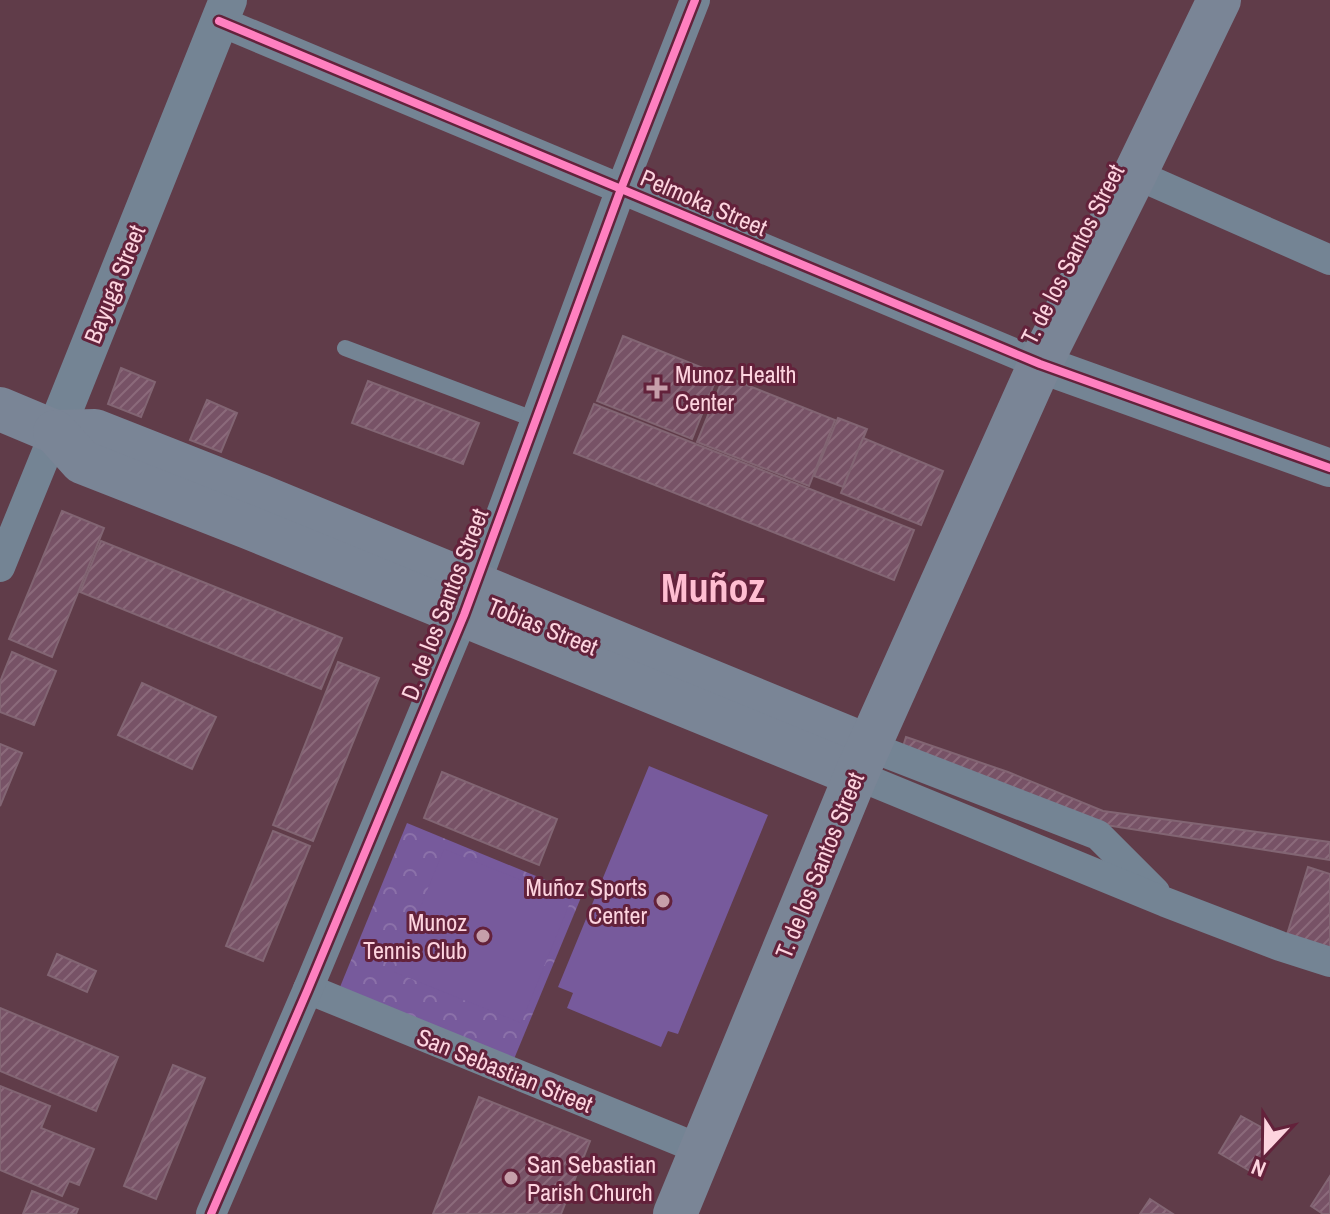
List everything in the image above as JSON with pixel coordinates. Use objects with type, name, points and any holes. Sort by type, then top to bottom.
[{"type":"main road","name":"T. de los Santos Street","points":[[675,1214],[862,761],[1040,364],[1219,0]]},
{"type":"main road","name":"Tobias Street","points":[[0,409],[55,432],[95,431],[254,512],[862,761]]},
{"type":"street","name":"D. de los Santos Street","points":[[211,1214],[470,600],[621,189],[695,0]]},
{"type":"street","name":"Pelmoka Street","points":[[224,11],[621,189],[1040,364]]},
{"type":"street","name":"Bayuga Street","points":[[0,567],[224,11]]},
{"type":"street","points":[[1135,174],[1330,260]]},
{"type":"street","points":[[1040,364],[1330,468]]},
{"type":"street","points":[[862,761],[1098,835],[1165,902],[1330,962]]},
{"type":"street","name":"San Sebastian Street","points":[[308,989],[702,1150]]},
{"type":"lane","points":[[345,348],[536,420]]},
{"type":"green space","name":"Muñoz Sports Center","points":[[649,766],[768,815],[678,1034],[668,1031],[661,1047],[567,1008],[573,993],[558,987]]},
{"type":"green space","points":[[407,823],[582,895],[514,1059],[340,987]]},
{"type":"green space","name":"Munoz Tennis Club","points":[[444,849],[571,900],[521,1023],[394,972]]},
{"type":"building","name":"Munoz Health Center","points":[[623,336],[718,374],[692,439],[597,401]]},
{"type":"building","points":[[121,368],[155,382],[141,417],[108,404]]},
{"type":"building","points":[[724,376],[835,420],[809,486],[697,442]]},
{"type":"building","points":[[368,381],[479,423],[463,464],[352,423]]},
{"type":"building","points":[[207,400],[237,413],[221,452],[190,440]]},
{"type":"building","points":[[594,404],[914,530],[894,580],[574,453]]},
{"type":"building","points":[[838,418],[867,429],[843,487],[814,476]]},
{"type":"building","points":[[863,438],[943,471],[921,525],[841,493]]},
{"type":"building","points":[[62,511],[104,528],[52,657],[9,639]]},
{"type":"building","points":[[101,541],[342,638],[321,689],[80,592]]},
{"type":"building","points":[[12,652],[56,671],[34,725],[0,712],[0,682]]},
{"type":"building","points":[[338,662],[379,678],[313,841],[273,825]]},
{"type":"building","points":[[142,683],[216,717],[192,769],[118,735]]},
{"type":"building","points":[[906,737],[1008,772],[1103,811],[1330,842],[1330,860],[1093,823],[902,750]]},
{"type":"building","points":[[0,744],[22,753],[0,806]]},
{"type":"building","points":[[442,772],[557,819],[539,865],[424,818]]},
{"type":"building","points":[[273,831],[310,846],[263,961],[226,946]]},
{"type":"building","points":[[1308,867],[1330,874],[1330,955],[1285,941]]},
{"type":"building","points":[[57,954],[96,971],[87,992],[48,975]]},
{"type":"building","points":[[0,1008],[118,1057],[96,1111],[0,1071]]},
{"type":"building","points":[[173,1065],[205,1078],[156,1199],[124,1186]]},
{"type":"building","points":[[0,1086],[50,1106],[41,1128],[94,1149],[79,1185],[69,1181],[62,1196],[0,1170]]},
{"type":"building","name":"San Sebastian Parish Church","points":[[479,1097],[590,1141],[561,1214],[433,1214]]},
{"type":"building","points":[[1241,1116],[1277,1136],[1255,1174],[1219,1153]]},
{"type":"building","points":[[1330,1176],[1330,1214],[1323,1214],[1311,1206]]},
{"type":"building","points":[[32,1191],[78,1209],[76,1214],[23,1214]]},
{"type":"building","points":[[1150,1199],[1173,1214],[1140,1214]]},
{"type":"cycle path","points":[[211,1214],[464,615],[621,189],[695,0]]},
{"type":"cycle path","points":[[219,21],[1040,364],[1330,468]]},
{"type":"place","name":"Munoz Health Center","points":[[657,388]]},
{"type":"place","name":"Muñoz Sports Center","points":[[663,901]]},
{"type":"place","name":"Munoz Tennis Club","points":[[483,936]]},
{"type":"place","name":"San Sebastian Parish Church","points":[[511,1178]]},
{"type":"district","name":"Muñoz","points":[[713,587]]}]
